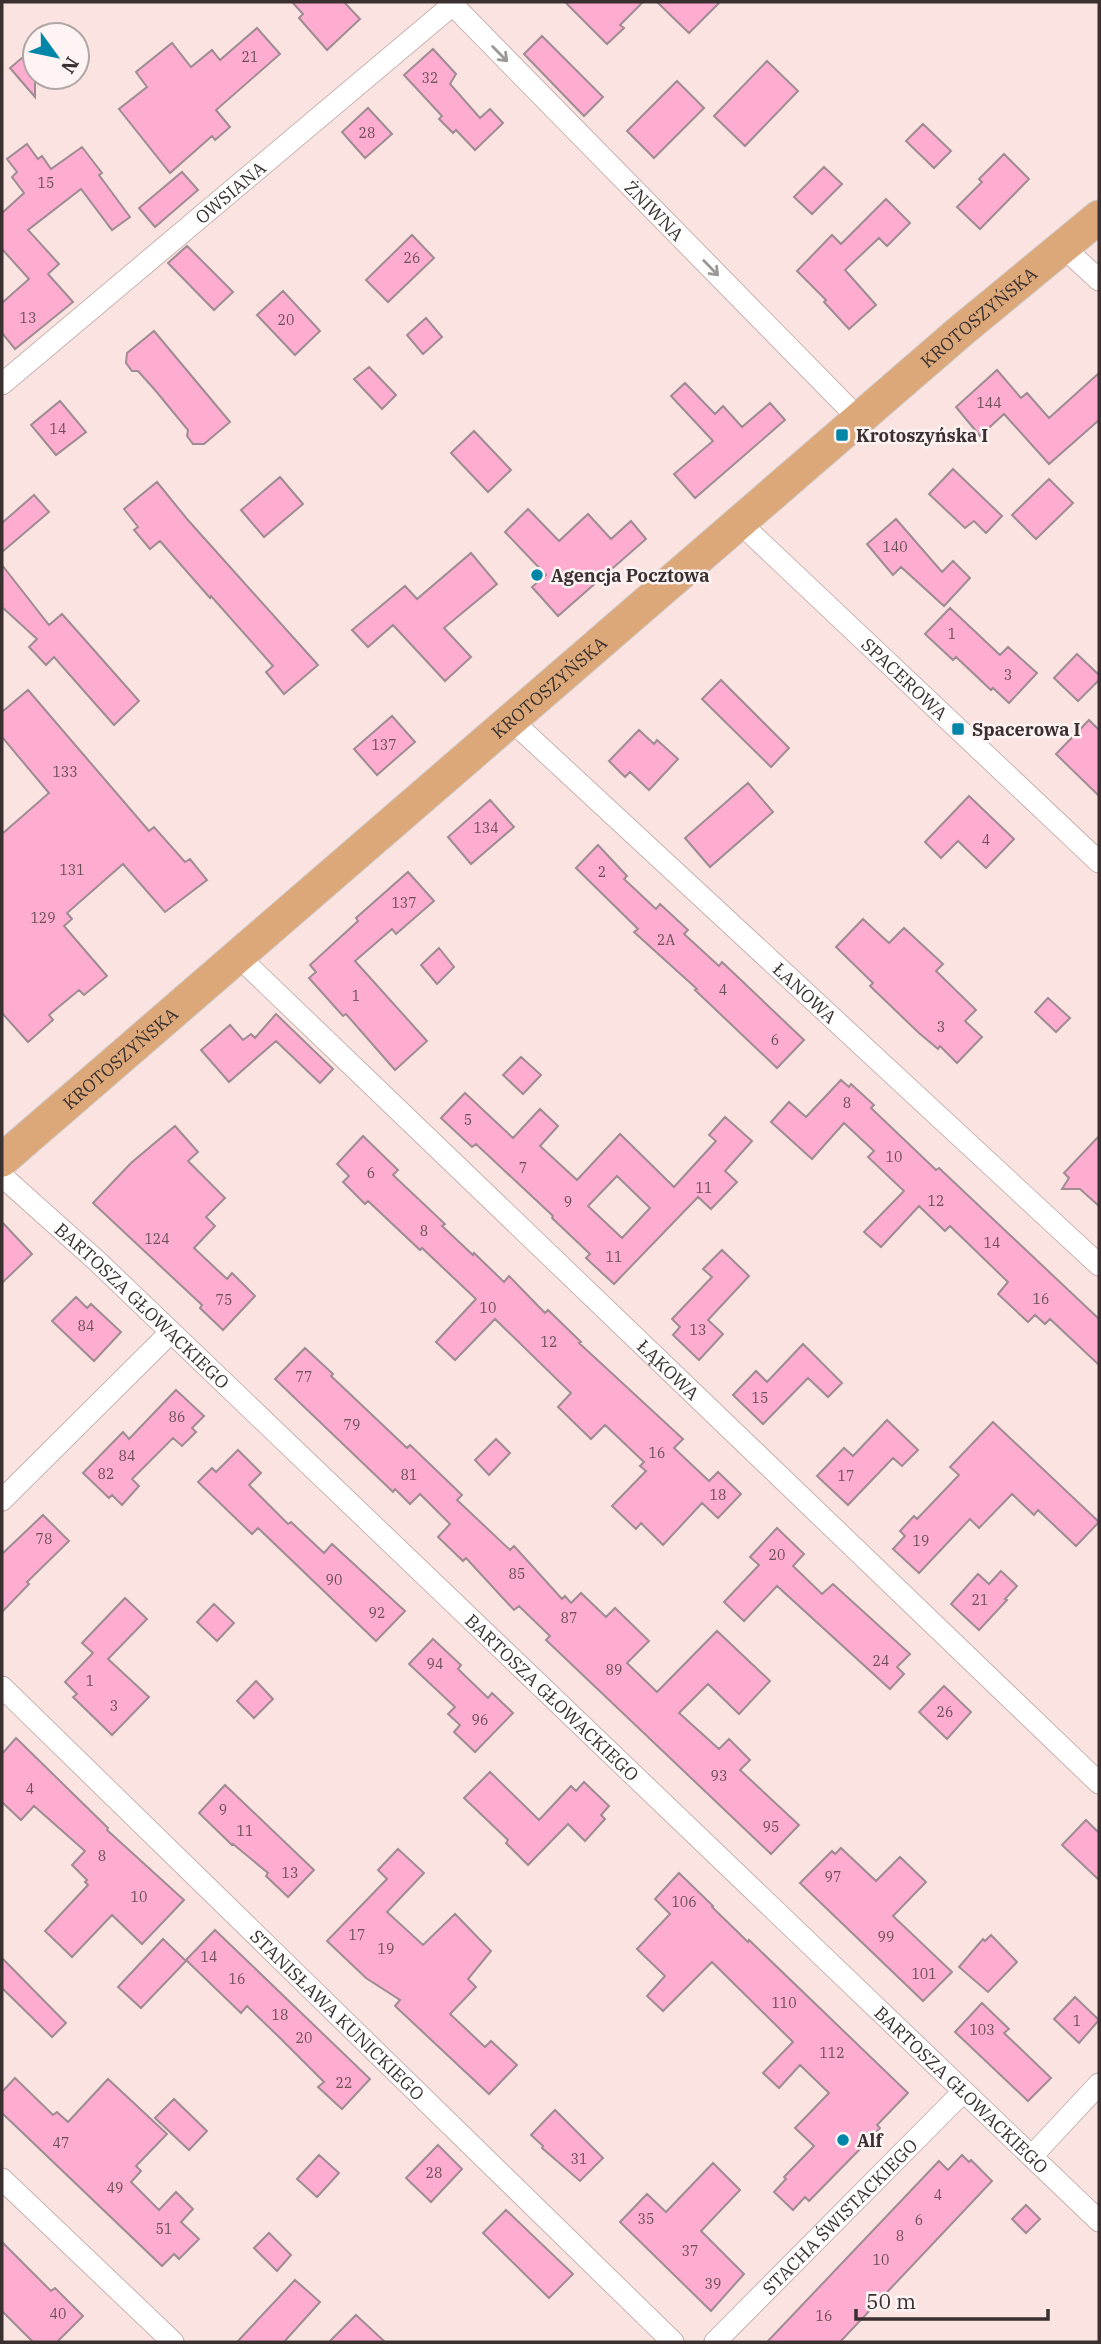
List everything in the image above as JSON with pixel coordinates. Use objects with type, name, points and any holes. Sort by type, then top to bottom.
[{"type":"main road","name":"KROTOSZYŃSKA","points":[[2,1160],[739,522],[1099,217]]},
{"type":"street","name":"OWSIANA","points":[[2,384],[453,3]]},
{"type":"street","name":"ŻNIWNA","points":[[453,3],[860,420]]},
{"type":"street","points":[[1062,246],[1099,280]]},
{"type":"street","name":"SPACEROWA","points":[[739,522],[1099,862]]},
{"type":"street","name":"ŁANOWA","points":[[511,720],[1099,1265]]},
{"type":"street","name":"ŁĄKOWA","points":[[238,956],[1099,1783]]},
{"type":"street","name":"BARTOSZA GŁOWACKIEGO","points":[[2,1176],[171,1332],[1099,2221]]},
{"type":"street","points":[[2,1500],[171,1332]]},
{"type":"street","name":"STANISŁAWA KUNICKIEGO","points":[[2,1687],[673,2342]]},
{"type":"street","points":[[1032,2156],[1099,2084]]},
{"type":"street","name":"STACHA ŚWISTACKIEGO","points":[[715,2342],[963,2092]]},
{"type":"street","points":[[2,2179],[173,2342]]},
{"type":"building","points":[[292,2],[344,2],[360,19],[327,50],[299,18],[303,14]]},
{"type":"building","points":[[565,2],[643,2],[620,25],[624,28],[607,44]]},
{"type":"building","points":[[657,2],[720,2],[689,33]]},
{"type":"building","points":[[257,28],[280,54],[216,110],[230,127],[215,140],[212,136],[170,173],[119,109],[147,87],[136,72],[172,43],[191,67],[212,50],[220,60]]},
{"type":"building","points":[[542,36],[603,97],[584,116],[524,54]]},
{"type":"building","points":[[433,49],[456,74],[450,84],[480,118],[490,109],[503,123],[475,150],[456,130],[453,133],[439,119],[442,116],[404,75]]},
{"type":"building","points":[[21,59],[21,81],[10,68]]},
{"type":"building","points":[[767,61],[798,91],[745,146],[714,116]]},
{"type":"building","points":[[677,81],[704,108],[654,158],[627,131]]},
{"type":"building","points":[[368,108],[392,134],[365,158],[342,132]]},
{"type":"building","points":[[923,124],[951,151],[934,168],[906,141]]},
{"type":"building","points":[[27,144],[38,159],[42,156],[51,169],[82,147],[130,217],[112,230],[81,189],[28,230],[59,264],[48,274],[73,302],[15,349],[2,333],[2,303],[29,279],[2,249],[2,213],[24,193],[12,177],[17,172],[7,159]]},
{"type":"building","points":[[1004,154],[1029,179],[980,229],[957,207],[982,182],[979,179]]},
{"type":"building","points":[[824,167],[842,184],[812,214],[794,197]]},
{"type":"building","points":[[182,172],[198,190],[155,227],[139,208]]},
{"type":"building","points":[[886,199],[910,223],[887,246],[879,238],[845,270],[876,305],[849,329],[824,302],[826,300],[797,271],[832,235],[841,244]]},
{"type":"building","points":[[412,235],[434,258],[388,302],[366,280]]},
{"type":"building","points":[[187,246],[233,292],[214,310],[168,263]]},
{"type":"building","points":[[283,291],[320,331],[295,355],[257,315]]},
{"type":"building","points":[[426,318],[442,337],[423,354],[407,335]]},
{"type":"building","points":[[154,331],[230,422],[204,444],[193,444],[187,436],[188,430],[155,390],[138,371],[132,371],[126,363],[127,353]]},
{"type":"building","points":[[369,367],[396,395],[382,409],[354,379]]},
{"type":"building","points":[[997,370],[1021,398],[1027,393],[1049,418],[1099,373],[1099,420],[1049,464],[1004,414],[980,436],[956,407]]},
{"type":"building","points":[[685,383],[715,414],[723,406],[742,427],[770,403],[785,420],[695,498],[674,474],[713,441],[671,396]]},
{"type":"building","points":[[60,401],[86,432],[56,455],[31,425]]},
{"type":"building","points":[[474,431],[511,470],[488,492],[451,453]]},
{"type":"building","points":[[953,469],[1002,516],[986,533],[974,521],[965,528],[929,494]]},
{"type":"building","points":[[280,477],[303,504],[264,537],[241,510]]},
{"type":"building","points":[[1049,479],[1073,503],[1036,539],[1012,515]]},
{"type":"building","points":[[157,482],[318,665],[284,694],[266,672],[273,666],[211,596],[210,598],[160,541],[150,549],[134,530],[138,527],[124,509]]},
{"type":"building","points":[[34,495],[49,512],[2,552],[2,523]]},
{"type":"building","points":[[528,509],[559,541],[588,514],[611,539],[631,521],[646,539],[558,616],[532,587],[546,575],[505,532]]},
{"type":"building","points":[[896,519],[942,572],[953,561],[970,578],[944,606],[901,567],[893,575],[867,544]]},
{"type":"building","points":[[471,553],[497,584],[444,628],[471,657],[445,681],[393,625],[368,647],[352,630],[405,586],[417,599]]},
{"type":"building","points":[[2,565],[49,625],[62,614],[139,701],[114,725],[54,657],[46,665],[29,647],[37,639],[2,607]]},
{"type":"building","points":[[950,608],[1000,655],[1008,647],[1037,673],[1009,703],[956,657],[953,660],[925,634]]},
{"type":"building","points":[[1077,654],[1099,675],[1099,680],[1078,701],[1054,678]]},
{"type":"building","points":[[721,680],[789,748],[771,767],[702,699]]},
{"type":"building","points":[[28,690],[149,831],[154,827],[185,862],[190,859],[207,880],[165,912],[123,864],[67,913],[72,919],[64,926],[107,976],[84,995],[79,990],[49,1015],[53,1020],[28,1042],[2,1013],[2,834],[49,793],[2,737],[2,712]]},
{"type":"building","points":[[392,716],[415,742],[377,775],[354,749]]},
{"type":"building","points":[[1089,720],[1099,730],[1099,796],[1056,754]]},
{"type":"building","points":[[639,730],[654,744],[657,740],[678,759],[649,790],[630,772],[625,777],[609,761]]},
{"type":"building","points":[[748,783],[773,812],[710,867],[685,838]]},
{"type":"building","points":[[969,796],[1014,839],[986,868],[958,841],[941,858],[925,842]]},
{"type":"building","points":[[490,800],[514,827],[471,864],[448,837]]},
{"type":"building","points":[[598,845],[627,876],[624,879],[656,909],[660,904],[688,930],[684,934],[719,966],[722,962],[804,1040],[777,1068],[695,990],[697,989],[634,932],[638,929],[576,868]]},
{"type":"building","points":[[408,872],[434,901],[396,934],[392,929],[355,961],[427,1041],[395,1070],[346,1014],[343,1016],[309,978],[316,972],[310,965],[358,921],[356,918]]},
{"type":"building","points":[[863,919],[889,943],[904,928],[943,964],[936,971],[976,1010],[965,1021],[982,1037],[957,1063],[940,1046],[938,1049],[919,1033],[870,986],[873,983],[836,947]]},
{"type":"building","points":[[439,948],[454,967],[437,984],[421,965]]},
{"type":"building","points":[[1048,998],[1070,1018],[1056,1032],[1035,1012]]},
{"type":"building","points":[[276,1014],[333,1069],[320,1083],[276,1041],[229,1082],[201,1050],[230,1025],[243,1040],[251,1034],[255,1038]]},
{"type":"building","points":[[521,1057],[541,1075],[523,1094],[503,1075]]},
{"type":"building","points":[[841,1080],[849,1087],[851,1084],[874,1105],[871,1108],[936,1170],[939,1168],[1099,1319],[1099,1365],[1050,1319],[1045,1324],[1035,1315],[1028,1322],[998,1294],[1008,1282],[950,1226],[945,1231],[919,1206],[881,1247],[864,1232],[904,1191],[868,1157],[874,1151],[844,1123],[812,1159],[771,1122],[789,1102],[806,1117]]},
{"type":"building","points":[[465,1093],[513,1138],[540,1109],[558,1126],[540,1146],[577,1180],[620,1134],[674,1187],[716,1141],[709,1135],[725,1117],[752,1141],[725,1171],[737,1182],[711,1209],[698,1197],[614,1284],[586,1258],[590,1254],[552,1218],[553,1216],[476,1144],[472,1147],[441,1118]],"holes":[[[617,1176],[650,1208],[622,1238],[588,1206]]]},
{"type":"building","points":[[175,1126],[198,1152],[188,1161],[225,1198],[206,1217],[215,1226],[194,1248],[227,1279],[232,1273],[255,1296],[223,1330],[200,1308],[202,1305],[93,1203],[131,1163]]},
{"type":"building","points":[[363,1136],[398,1170],[393,1175],[445,1224],[442,1226],[504,1282],[509,1276],[545,1313],[548,1310],[581,1342],[579,1343],[683,1439],[674,1448],[709,1481],[718,1472],[741,1494],[718,1518],[702,1503],[663,1545],[641,1523],[636,1529],[612,1506],[646,1471],[640,1466],[644,1462],[605,1425],[591,1439],[558,1407],[571,1393],[495,1319],[455,1360],[436,1342],[476,1299],[422,1248],[420,1250],[368,1201],[365,1204],[343,1182],[349,1176],[337,1164]]},
{"type":"building","points":[[1099,1136],[1099,1206],[1080,1189],[1062,1189],[1069,1178],[1064,1173]]},
{"type":"building","points":[[2,1222],[32,1254],[2,1283]]},
{"type":"building","points":[[722,1250],[749,1276],[708,1320],[723,1334],[699,1360],[673,1335],[680,1327],[672,1319],[712,1277],[703,1269]]},
{"type":"building","points":[[76,1297],[87,1308],[91,1304],[121,1332],[94,1361],[52,1321]]},
{"type":"building","points":[[803,1344],[842,1383],[828,1397],[808,1378],[763,1424],[733,1395],[756,1371],[767,1382]]},
{"type":"building","points":[[305,1348],[407,1448],[410,1445],[462,1495],[457,1500],[510,1550],[514,1546],[562,1599],[565,1596],[571,1603],[581,1593],[606,1617],[615,1608],[649,1641],[627,1663],[657,1692],[717,1631],[770,1681],[739,1714],[708,1684],[679,1713],[719,1749],[729,1739],[750,1760],[740,1770],[799,1825],[771,1854],[546,1640],[550,1636],[519,1606],[514,1610],[466,1558],[463,1561],[438,1537],[450,1524],[420,1494],[410,1504],[395,1489],[393,1492],[275,1379]]},
{"type":"building","points":[[176,1390],[204,1416],[192,1428],[196,1432],[182,1446],[173,1438],[132,1479],[139,1486],[122,1505],[112,1495],[109,1498],[83,1473],[123,1432],[129,1439]]},
{"type":"building","points":[[887,1420],[918,1450],[902,1466],[893,1458],[848,1505],[817,1476],[844,1448],[853,1456]]},
{"type":"building","points":[[993,1422],[1099,1522],[1076,1546],[1038,1510],[1034,1515],[1012,1494],[979,1528],[970,1519],[919,1573],[893,1549],[905,1536],[900,1531],[914,1516],[917,1519],[959,1475],[950,1467]]},
{"type":"building","points":[[496,1439],[510,1453],[489,1475],[475,1460]]},
{"type":"building","points":[[238,1450],[261,1473],[249,1485],[288,1524],[291,1522],[324,1553],[332,1544],[405,1611],[376,1641],[258,1528],[252,1534],[198,1482],[212,1468],[216,1472]]},
{"type":"building","points":[[43,1515],[69,1541],[27,1582],[29,1584],[2,1612],[2,1554]]},
{"type":"building","points":[[777,1528],[804,1554],[793,1566],[822,1594],[833,1584],[910,1654],[897,1667],[904,1674],[890,1689],[777,1586],[744,1621],[724,1602],[759,1565],[750,1557]]},
{"type":"building","points":[[1001,1571],[1017,1586],[979,1630],[951,1604],[978,1574],[989,1584]]},
{"type":"building","points":[[125,1598],[147,1619],[108,1659],[149,1697],[112,1735],[73,1697],[77,1694],[65,1682],[93,1653],[82,1643]]},
{"type":"building","points":[[214,1604],[234,1623],[217,1641],[197,1622]]},
{"type":"building","points":[[433,1639],[461,1665],[458,1669],[488,1698],[492,1693],[513,1713],[475,1752],[454,1732],[460,1725],[448,1714],[455,1707],[409,1664]]},
{"type":"building","points":[[256,1681],[273,1699],[254,1718],[237,1701]]},
{"type":"building","points":[[944,1686],[971,1712],[947,1739],[919,1712]]},
{"type":"building","points":[[16,1738],[108,1828],[107,1830],[184,1900],[142,1944],[112,1915],[72,1957],[45,1931],[88,1885],[85,1882],[87,1880],[72,1865],[85,1851],[34,1806],[21,1820],[2,1802],[2,1754]]},
{"type":"building","points":[[490,1772],[539,1820],[571,1786],[576,1791],[584,1782],[609,1806],[601,1815],[605,1819],[585,1841],[568,1824],[528,1865],[506,1843],[508,1840],[464,1798]]},
{"type":"building","points":[[225,1785],[314,1870],[288,1897],[266,1876],[268,1873],[232,1845],[199,1813]]},
{"type":"building","points":[[1086,1820],[1099,1833],[1099,1880],[1062,1845]]},
{"type":"building","points":[[841,1848],[876,1881],[900,1857],[926,1882],[893,1916],[952,1972],[923,2001],[800,1883],[832,1851],[835,1854]]},
{"type":"building","points":[[398,1849],[424,1873],[387,1912],[423,1945],[455,1914],[491,1951],[468,1979],[476,1987],[450,2014],[485,2047],[491,2041],[517,2065],[489,2094],[395,2006],[400,2000],[366,1978],[327,1941],[387,1879],[378,1870]]},
{"type":"building","points":[[679,1873],[908,2093],[877,2125],[880,2128],[809,2201],[805,2197],[793,2210],[774,2192],[786,2179],[784,2177],[814,2146],[795,2128],[829,2093],[800,2065],[779,2088],[763,2073],[793,2042],[712,1962],[663,2011],[647,1996],[665,1976],[637,1949],[670,1914],[655,1899]]},
{"type":"building","points":[[215,1930],[370,2079],[342,2109],[318,2087],[324,2082],[247,2006],[241,2013],[186,1960]]},
{"type":"building","points":[[991,1935],[1017,1962],[988,1992],[959,1967],[983,1939],[985,1941]]},
{"type":"building","points":[[163,1939],[186,1961],[141,2008],[118,1987]]},
{"type":"building","points":[[2,1958],[66,2023],[52,2037],[2,1988]]},
{"type":"building","points":[[1075,1997],[1099,2020],[1079,2043],[1054,2019]]},
{"type":"building","points":[[982,2003],[1009,2029],[1004,2033],[1051,2078],[1028,2101],[955,2032]]},
{"type":"building","points":[[15,2078],[53,2115],[57,2112],[68,2122],[108,2079],[167,2134],[136,2166],[141,2171],[131,2182],[159,2210],[176,2192],[193,2209],[181,2222],[199,2239],[179,2259],[174,2254],[162,2266],[2,2113],[2,2092]]},
{"type":"building","points":[[174,2099],[207,2131],[189,2150],[155,2118]]},
{"type":"building","points":[[555,2110],[603,2158],[580,2181],[531,2135]]},
{"type":"building","points":[[438,2145],[462,2169],[431,2202],[406,2178]]},
{"type":"building","points":[[319,2155],[339,2173],[317,2197],[297,2179]]},
{"type":"building","points":[[962,2155],[969,2162],[971,2160],[992,2181],[840,2342],[767,2342],[939,2161],[948,2170]]},
{"type":"building","points":[[713,2163],[740,2190],[701,2231],[744,2274],[711,2311],[620,2222],[647,2194],[666,2212]]},
{"type":"building","points":[[1026,2205],[1040,2219],[1026,2233],[1012,2219]]},
{"type":"building","points":[[506,2210],[573,2274],[549,2298],[483,2233]]},
{"type":"building","points":[[269,2233],[291,2255],[277,2271],[254,2248]]},
{"type":"building","points":[[2,2242],[51,2291],[55,2288],[83,2316],[57,2342],[33,2342],[2,2311]]},
{"type":"building","points":[[295,2280],[320,2302],[284,2342],[237,2342]]},
{"type":"building","points":[[356,2315],[385,2342],[329,2342]]},
{"type":"place","name":"Krotoszyńska I","points":[[842,435]]},
{"type":"place","name":"Agencja Pocztowa","points":[[537,575]]},
{"type":"place","name":"Spacerowa I","points":[[958,729]]},
{"type":"place","name":"Alf","points":[[843,2140]]}]
